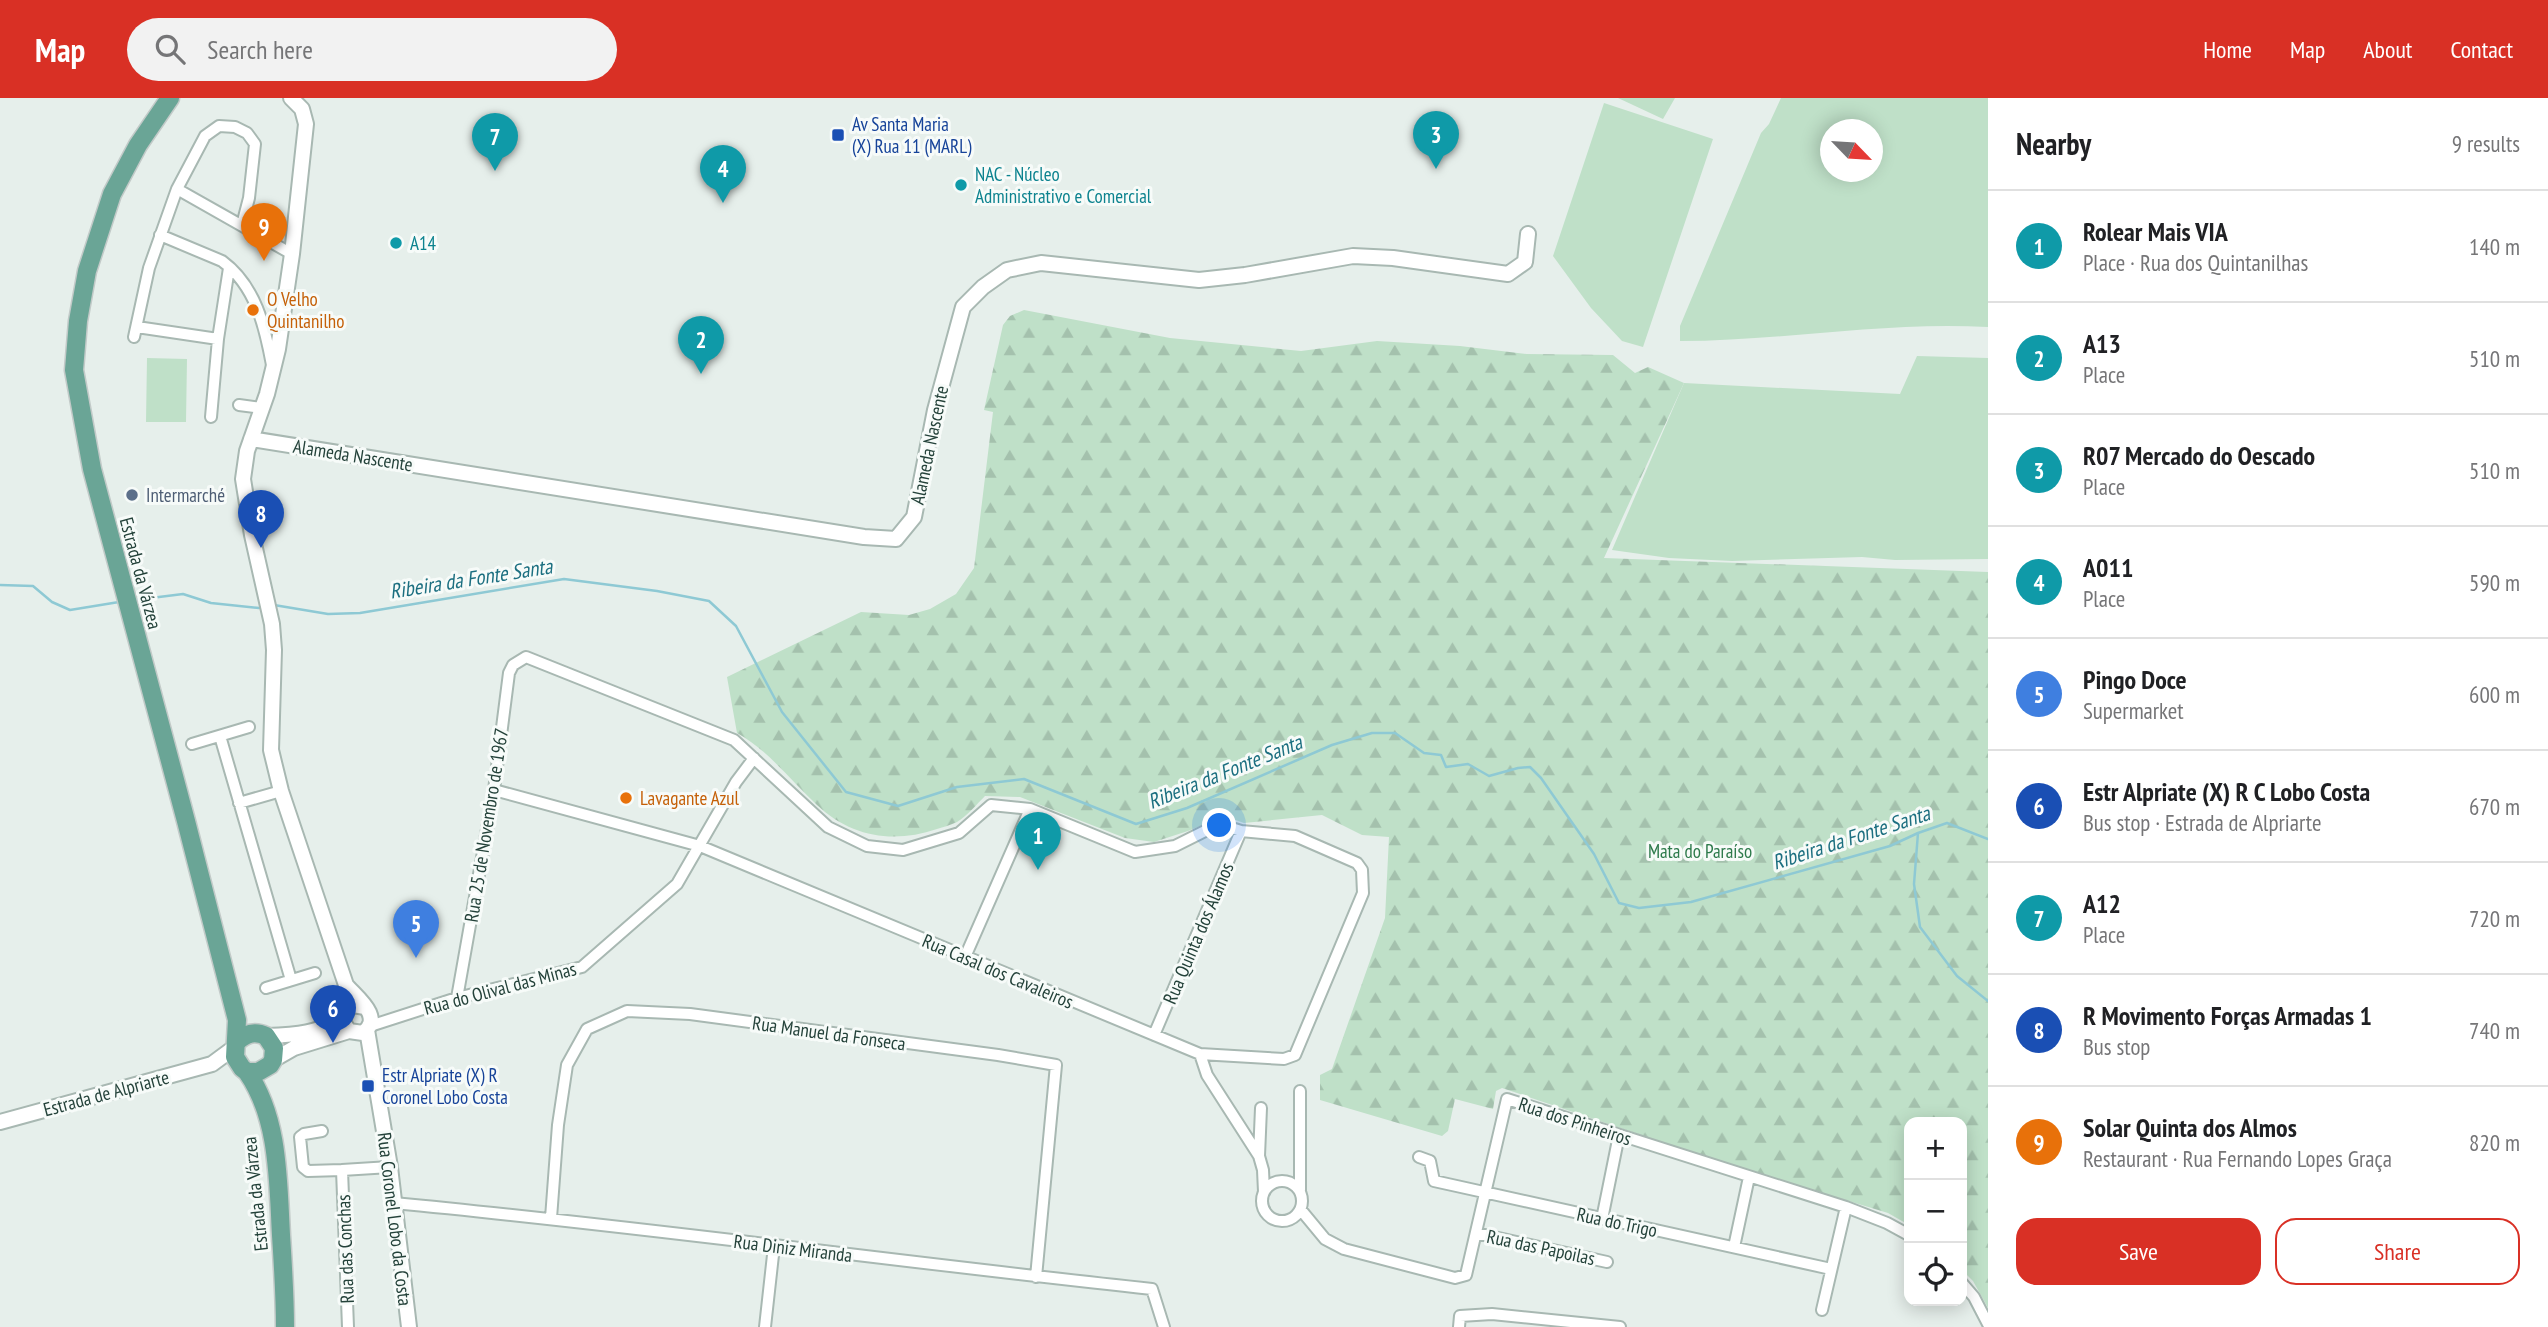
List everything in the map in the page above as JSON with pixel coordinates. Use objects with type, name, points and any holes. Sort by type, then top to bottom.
[{"type":"main road","name":"Estrada da Várzea","points":[[168,99],[138,145],[112,194],[87,271],[78,321],[74,370],[92,469],[237,1020],[235,1057],[261,1095],[274,1144],[280,1190],[285,1327]]},
{"type":"main road","name":"Estrada da Várzea","points":[[186,821],[248,1019],[274,1048],[269,1080],[287,1173],[289,1233],[285,1275]]},
{"type":"main road","points":[[236,1045],[246,1035],[263,1035]]},
{"type":"main road","points":[[245,1070],[260,1072],[272,1063]]},
{"type":"street","points":[[291,98],[302,109],[306,124],[292,254],[273,370],[250,439],[243,479],[251,535],[272,624],[274,650],[271,750],[281,791],[346,985],[343,1022],[360,1030]]},
{"type":"street","points":[[218,339],[136,332],[149,268],[177,189],[209,131],[215,128],[227,126],[247,132],[256,149],[242,225]]},
{"type":"street","points":[[177,189],[292,254]]},
{"type":"street","name":"Alameda Nascente","points":[[250,439],[864,537],[896,539],[914,517],[935,410],[963,307],[1007,270],[1041,263],[1199,280],[1245,275],[1353,256],[1393,258],[1508,274],[1525,262],[1528,234]]},
{"type":"street","points":[[160,235],[222,261],[229,268],[251,295],[265,325],[273,370]]},
{"type":"street","points":[[211,416],[218,339],[229,268]]},
{"type":"street","points":[[239,405],[261,408]]},
{"type":"street","name":"Rua 25 de Novembro de 1967","points":[[457,998],[494,790],[509,673],[513,665],[524,657],[532,657],[720,733],[734,740],[754,758]]},
{"type":"street","points":[[192,744],[249,727]]},
{"type":"street","points":[[220,736],[291,980]]},
{"type":"street","points":[[754,758],[828,827],[867,846],[904,850],[960,833],[991,806],[1030,809],[1135,852],[1175,846],[1219,824],[1241,831]]},
{"type":"street","name":"Rua do Olival das Minas","points":[[360,1030],[457,998],[582,967],[677,884],[736,782],[754,758]]},
{"type":"street","name":"Rua Casal dos Cavaleiros","points":[[494,790],[700,846],[1200,1054],[1284,1059],[1295,1055],[1363,895],[1361,867],[1294,836],[1241,831]]},
{"type":"street","points":[[239,803],[281,791]]},
{"type":"street","points":[[965,957],[1030,809]]},
{"type":"street","name":"Rua Quinta dos Álamos","points":[[1154,1035],[1241,831]]},
{"type":"street","points":[[266,988],[315,973]]},
{"type":"street","points":[[272,1063],[286,1051],[360,1030],[372,1018],[346,985]]},
{"type":"street","points":[[263,1035],[316,1030],[336,1022],[345,1012],[359,1005],[367,1009]]},
{"type":"street","name":"Rua do Olival das Minas","points":[[367,1009],[396,1016]]},
{"type":"street","name":"Rua Manuel da Fonseca","points":[[551,1218],[558,1125],[567,1065],[587,1029],[627,1011],[690,1014],[1056,1065],[1036,1277]]},
{"type":"street","name":"Rua Coronel Lobo da Costa","points":[[360,1030],[374,1069],[390,1167],[409,1327]]},
{"type":"street","name":"Estrada de Alpriarte","points":[[0,1122],[212,1064],[236,1045]]},
{"type":"street","points":[[1200,1054],[1207,1075],[1259,1156],[1263,1170],[1262,1199],[1265,1212],[1276,1221],[1290,1220],[1301,1210],[1300,1091]]},
{"type":"street","name":"Estrada de Alpriarte","points":[[212,1064],[245,1070]]},
{"type":"street","name":"Rua dos Pinheiros","points":[[1301,1210],[1325,1239],[1344,1249],[1455,1278],[1466,1275],[1507,1099],[1846,1207],[1904,1232]]},
{"type":"street","points":[[1259,1156],[1261,1108]]},
{"type":"street","name":"Rua das Conchas","points":[[322,1131],[300,1137],[303,1167],[307,1171],[390,1167]]},
{"type":"street","points":[[1601,1219],[1619,1135]]},
{"type":"street","name":"Rua do Trigo","points":[[1419,1157],[1430,1161],[1434,1181],[1831,1269]]},
{"type":"street","name":"Rua das Conchas","points":[[342,1170],[348,1327]]},
{"type":"street","points":[[1734,1247],[1749,1177]]},
{"type":"street","points":[[1264,1192],[1272,1183],[1284,1180],[1295,1184],[1300,1190]]},
{"type":"street","name":"Rua Diniz Miranda","points":[[394,1203],[551,1218],[774,1247],[1152,1289],[1164,1327]]},
{"type":"street","points":[[1822,1310],[1846,1207]]},
{"type":"street","name":"Rua das Papoilas","points":[[1476,1233],[1606,1262]]},
{"type":"street","points":[[765,1327],[774,1247]]},
{"type":"street","points":[[1967,1289],[1988,1324]]},
{"type":"street","points":[[1459,1327],[1460,1317],[1492,1314],[1620,1327]]},
{"type":"green space","points":[[1618,98],[1675,98],[1663,119]]},
{"type":"green space","points":[[1781,98],[1988,98],[1988,327],[1911,327],[1680,341],[1680,326],[1761,133],[1769,124]]},
{"type":"green space","points":[[1604,103],[1713,139],[1643,347],[1622,341],[1591,308],[1553,256]]},
{"type":"green space","name":"Mata do Paraíso","points":[[1024,310],[1170,338],[1301,351],[1377,341],[1460,346],[1527,354],[1613,355],[1635,373],[1648,367],[1684,383],[1604,558],[1988,572],[1988,1308],[1967,1275],[1967,1117],[1904,1117],[1904,1222],[1888,1213],[1727,1164],[1502,1088],[1496,1091],[1493,1109],[1455,1099],[1448,1131],[1442,1136],[1320,1100],[1320,1075],[1332,1069],[1385,918],[1389,837],[1362,835],[1322,815],[1244,823],[1224,816],[1154,842],[1125,838],[1020,797],[985,796],[964,817],[950,825],[921,834],[873,835],[858,831],[830,816],[769,757],[737,733],[727,677],[861,612],[909,615],[930,609],[956,594],[974,568],[993,412],[984,410],[1003,325],[1010,316]]},
{"type":"green space","points":[[1917,356],[1988,358],[1988,559],[1895,560],[1862,557],[1732,561],[1669,558],[1612,550],[1684,383],[1900,394]]},
{"type":"green space","points":[[147,358],[187,359],[186,422],[146,422]]},
{"type":"waterway","name":"Ribeira da Fonte Santa","points":[[274,605],[328,614],[360,613],[564,579],[709,601],[736,626],[782,712],[846,792],[898,806],[957,787],[1024,779],[1136,824],[1187,808],[1332,745],[1372,733],[1395,733],[1424,753],[1441,755],[1446,767],[1468,764],[1489,776],[1530,767],[1541,778],[1594,854],[1619,903],[1639,908],[1691,902],[1890,846],[1947,823],[1988,839]]},
{"type":"waterway","name":"Ribeira da Fonte Santa","points":[[0,585],[33,586],[52,602],[70,610],[119,602]]},
{"type":"waterway","name":"Ribeira da Fonte Santa","points":[[135,600],[183,594],[211,603],[259,608]]},
{"type":"waterway","points":[[1918,833],[1914,884],[1920,927],[1957,976],[1988,1001]]},
{"type":"place","name":"Av Santa Maria (X) Rua 11 (MARL)","points":[[838,135]]},
{"type":"place","name":"R07 Mercado do Oescado","points":[[1436,169]]},
{"type":"place","name":"A12","points":[[495,171]]},
{"type":"place","name":"NAC - Núcleo Administrativo e Comercial","points":[[961,185]]},
{"type":"place","name":"A011","points":[[723,203]]},
{"type":"place","name":"A14","points":[[396,243]]},
{"type":"place","name":"Solar Quinta dos Almos","points":[[264,261]]},
{"type":"place","name":"O Velho Quintanilho","points":[[253,310]]},
{"type":"place","name":"A13","points":[[701,374]]},
{"type":"place","name":"Intermarché","points":[[132,495]]},
{"type":"place","name":"R Movimento Forças Armadas 1","points":[[261,548]]},
{"type":"place","name":"Lavagante Azul","points":[[626,798]]},
{"type":"place","name":"Rolear Mais VIA","points":[[1038,870]]},
{"type":"place","name":"Pingo Doce","points":[[416,958]]},
{"type":"place","name":"Estr Alpriate (X) R C Lobo Costa","points":[[333,1043]]},
{"type":"place","name":"Estr Alpriate (X) R Coronel Lobo Costa","points":[[368,1086]]}]
